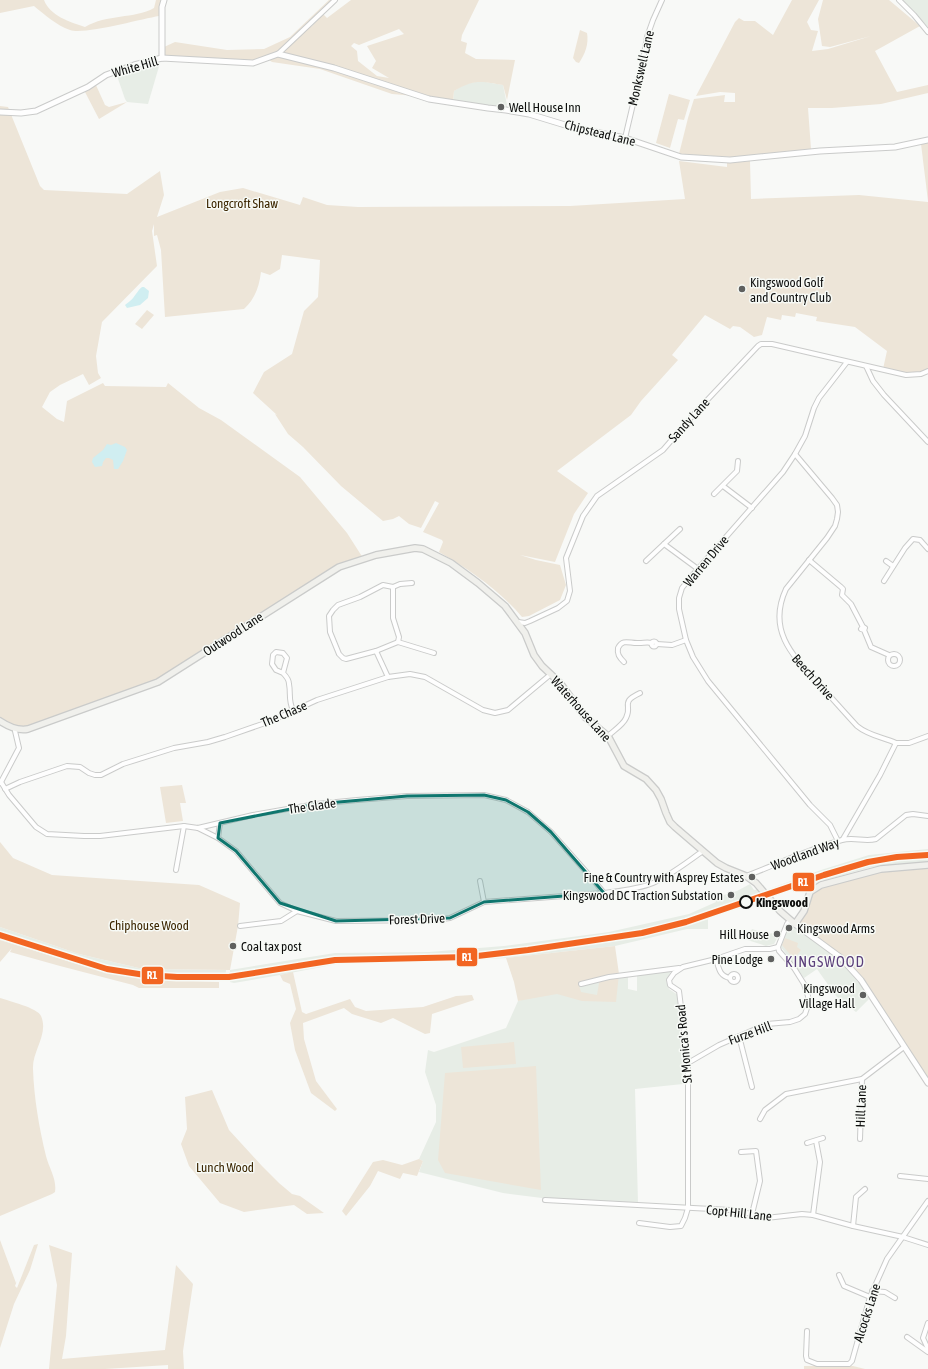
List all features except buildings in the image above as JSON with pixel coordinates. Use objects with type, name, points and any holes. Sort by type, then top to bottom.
[{"type":"main road","name":"Outwood Lane","points":[[0,721],[16,728],[28,729],[158,682],[272,609],[346,564],[376,554],[415,548],[423,549],[451,563],[462,571]]},
{"type":"main road","name":"Waterhouse Lane","points":[[462,571],[495,597],[518,622],[525,632],[538,661],[572,697],[586,718],[608,736],[624,766],[646,779],[656,790],[670,822],[717,863],[746,876],[762,888],[770,900],[792,922]]},
{"type":"main road","points":[[792,922],[804,911],[810,892],[821,885],[881,869],[928,865]]},
{"type":"street","points":[[162,58],[162,8],[164,0]]},
{"type":"street","points":[[278,54],[335,0]]},
{"type":"street","name":"Monkswell Lane","points":[[625,138],[642,66],[647,37],[662,0]]},
{"type":"street","points":[[899,0],[928,32]]},
{"type":"street","name":"White Hill","points":[[0,112],[21,113],[36,111],[88,87],[106,75],[134,65],[162,58],[253,63],[278,54]]},
{"type":"street","name":"Chipstead Lane","points":[[278,54],[334,68],[429,99],[522,113],[575,128],[625,138],[681,157],[730,160],[820,151],[895,147],[928,140]]},
{"type":"street","name":"Sandy Lane","points":[[518,622],[525,623],[530,621],[558,608],[567,601],[570,591],[566,558],[583,516],[597,496],[663,450],[755,348],[761,344],[772,344],[910,375],[928,371]]},
{"type":"street","name":"Warren Drive","points":[[841,840],[830,825],[810,805],[708,681],[692,657],[686,640],[680,621],[679,598],[682,588],[769,489],[795,454],[805,436],[814,408],[819,398],[847,362]]},
{"type":"street","points":[[866,366],[873,381],[883,394],[928,442]]},
{"type":"street","name":"Beech Drive","points":[[795,454],[832,498],[837,505],[838,512],[837,520],[831,533],[786,589],[780,615],[781,630],[785,641],[796,660],[857,726],[877,738],[896,744]]},
{"type":"street","points":[[714,494],[737,471],[738,461]]},
{"type":"street","points":[[723,486],[752,508]]},
{"type":"street","points":[[646,561],[680,529]]},
{"type":"street","points":[[884,580],[913,539],[920,540],[928,549]]},
{"type":"street","points":[[664,544],[698,569]]},
{"type":"street","points":[[809,560],[841,587],[842,595],[851,604],[871,646],[889,655]]},
{"type":"street","points":[[886,562],[893,566]]},
{"type":"street","points":[[412,583],[400,584],[393,587],[385,585],[360,597],[338,605],[329,616],[329,626],[332,638],[339,654],[343,658],[349,659],[376,651],[398,642],[434,653]]},
{"type":"street","points":[[393,587],[393,618],[399,637],[398,642]]},
{"type":"street","points":[[525,632],[530,621]]},
{"type":"street","points":[[624,662],[618,656],[618,648],[621,644],[627,642],[636,644],[646,642],[672,645],[686,640]]},
{"type":"street","points":[[376,651],[388,677]]},
{"type":"street","points":[[283,672],[272,667],[272,657],[276,652],[283,653],[287,658],[283,672],[290,685],[289,698],[293,710]]},
{"type":"street","name":"The Chase","points":[[5,789],[20,782],[67,766],[80,767],[95,775],[101,774],[123,764],[174,748],[208,742],[225,737],[271,721],[317,700],[388,677],[405,674],[421,675],[483,710],[495,713],[508,710],[551,674]]},
{"type":"street","points":[[608,736],[625,720],[627,715],[627,706],[630,699],[640,693]]},
{"type":"street","points":[[0,783],[19,748],[14,731],[16,728]]},
{"type":"street","points":[[841,840],[880,775],[896,744],[909,743],[928,736]]},
{"type":"street","name":"The Glade","points":[[0,783],[36,827],[47,834],[84,836],[100,836],[184,826],[198,828],[253,815],[316,804],[407,796],[484,795],[506,800],[528,812],[551,832],[604,893]]},
{"type":"street","name":"Woodland Way","points":[[746,876],[795,857],[806,851],[841,840],[851,838],[876,839],[906,815],[913,814],[928,816]]},
{"type":"street","points":[[218,838],[220,823]]},
{"type":"street","points":[[176,870],[184,826]]},
{"type":"street","name":"Forest Drive","points":[[198,828],[218,838],[236,851],[280,903],[297,911],[336,921],[435,920],[450,918],[484,902],[604,893],[652,883],[675,870],[703,851]]},
{"type":"street","points":[[480,881],[484,902]]},
{"type":"street","points":[[240,926],[281,922],[297,911]]},
{"type":"street","points":[[581,984],[609,977],[679,968],[716,959],[745,949],[770,949],[778,947],[787,924],[792,922]]},
{"type":"street","name":"Waterhouse Lane","points":[[792,922],[840,957],[861,980],[928,1083]]},
{"type":"street","name":"Furze Hill","points":[[688,1063],[719,1045],[767,1024],[790,1022],[799,1019],[805,1014],[808,1005],[808,996],[804,984],[794,968],[779,951],[778,947]]},
{"type":"street","points":[[716,959],[720,973],[725,977],[730,978]]},
{"type":"street","name":"St Monica's Road","points":[[679,968],[670,977],[669,983],[679,991],[688,1063],[688,1208]]},
{"type":"street","points":[[739,1036],[752,1087]]},
{"type":"street","name":"Hill Lane","points":[[860,1139],[862,1079],[904,1047]]},
{"type":"street","points":[[760,1119],[765,1110],[786,1094],[862,1079]]},
{"type":"street","points":[[807,1143],[823,1138]]},
{"type":"street","points":[[813,1215],[820,1162],[816,1141]]},
{"type":"street","points":[[741,1152],[756,1151],[760,1181],[752,1214]]},
{"type":"street","points":[[900,1176],[928,1180]]},
{"type":"street","points":[[853,1226],[856,1197],[865,1189]]},
{"type":"street","name":"Copt Hill Lane","points":[[545,1200],[730,1210],[766,1218],[802,1214],[813,1215],[903,1237],[928,1245]]},
{"type":"street","name":"Alcocks Lane","points":[[807,1331],[807,1360],[817,1364],[849,1364],[852,1361],[870,1297],[887,1259],[928,1201]]},
{"type":"street","points":[[639,1223],[681,1226],[688,1208]]},
{"type":"street","points":[[839,1275],[844,1286],[870,1297]]},
{"type":"street","points":[[872,1292],[885,1292],[894,1298]]},
{"type":"street","points":[[928,1323],[923,1338],[928,1350]]},
{"type":"street","points":[[907,1337],[928,1350]]},
{"type":"highlighted area","points":[[484,795],[506,800],[528,812],[551,832],[604,893],[484,902],[450,918],[336,921],[280,903],[236,851],[218,838],[220,823],[316,804],[407,796]]},
{"type":"shaded area","points":[[902,0],[928,0],[928,27]]},
{"type":"shaded area","points":[[149,63],[160,63],[148,104],[127,102],[116,73]]},
{"type":"shaded area","points":[[480,81],[503,85],[507,105],[506,110],[453,101],[454,91],[465,84]]},
{"type":"shaded area","points":[[928,849],[928,862],[872,867],[771,895],[769,889],[821,870],[869,855]]},
{"type":"shaded area","points":[[750,884],[754,890],[760,889],[768,903],[756,905],[755,902],[747,905],[747,907],[708,916],[708,929],[687,929],[615,946],[506,958],[459,961],[342,963],[234,983],[230,982],[230,970],[335,953],[429,952],[504,946],[609,932],[689,914],[716,902],[714,898],[737,891]]},
{"type":"shaded area","points":[[790,924],[841,960],[859,981],[869,999],[856,1012],[836,996],[817,969],[804,978],[781,947]]},
{"type":"shaded area","points":[[0,927],[79,954],[143,969],[226,970],[225,981],[142,979],[97,970],[0,940]]},
{"type":"shaded area","points":[[752,929],[767,934],[774,933],[778,930],[781,931],[774,944],[766,946],[741,938],[748,937]]},
{"type":"shaded area","points":[[671,971],[666,981],[669,989],[678,995],[683,1084],[635,1089],[638,1203],[558,1200],[503,1193],[419,1172],[423,1161],[419,1159],[436,1122],[436,1105],[425,1072],[428,1050],[434,1052],[506,1028],[518,1001],[579,982],[619,974],[628,977],[628,989],[637,991],[637,975]]},
{"type":"green space","points":[[0,0],[44,0],[47,6],[61,18],[85,27],[102,20],[138,14],[154,8],[156,0],[164,0],[159,16],[100,29],[77,31],[70,30],[51,20],[34,6],[0,13]]},
{"type":"green space","points":[[329,0],[333,0],[316,17],[311,27],[323,14],[327,18],[351,0],[479,0],[462,35],[461,41],[467,43],[465,53],[476,59],[515,60],[507,100],[503,85],[478,82],[467,84],[454,91],[453,101],[392,94],[320,69],[272,62],[265,57],[253,62],[164,56],[164,47],[175,42],[227,50],[264,49],[290,37]],"holes":[[[399,29],[404,34],[367,46],[376,61],[372,68],[389,78],[377,76],[358,61],[357,51],[351,46],[354,43],[359,45]]]},
{"type":"green space","points":[[792,0],[819,0],[807,22],[811,30],[818,31],[812,51],[828,49],[871,36],[830,47],[822,46],[818,19],[823,0],[889,0],[920,26],[875,51],[897,92],[928,85],[928,93],[881,104],[832,108],[808,108],[811,149],[732,157],[679,154],[694,99],[725,95],[724,102],[735,102],[735,93],[720,92],[696,96],[735,22],[739,18],[744,21],[755,21],[773,35]]},
{"type":"green space","points":[[580,30],[587,33],[587,45],[579,63],[573,58]]},
{"type":"green space","points":[[95,83],[105,105],[109,107],[127,102],[99,119],[85,92]]},
{"type":"green space","points":[[669,94],[690,100],[684,120],[678,119],[670,148],[656,143]]},
{"type":"green space","name":"Longcroft Shaw","points":[[0,106],[8,107],[40,186],[44,190],[127,194],[160,171],[164,195],[157,217],[220,192],[243,188],[300,205],[303,197],[327,205],[358,207],[570,206],[685,199],[679,161],[727,167],[727,163],[750,161],[751,199],[859,195],[928,202],[928,371],[915,375],[883,369],[887,351],[855,327],[816,321],[817,317],[796,313],[795,317],[782,315],[781,320],[767,317],[762,335],[754,337],[740,327],[733,326],[730,329],[705,315],[672,355],[678,360],[641,401],[631,415],[557,471],[588,493],[574,514],[555,562],[520,555],[560,565],[566,585],[560,600],[529,616],[522,617],[504,598],[484,581],[439,552],[443,542],[442,540],[423,532],[439,503],[435,501],[421,528],[409,524],[399,516],[383,521],[341,486],[303,447],[288,434],[275,414],[277,415],[253,393],[264,372],[292,354],[304,311],[318,297],[320,260],[282,255],[280,269],[270,275],[261,272],[256,292],[244,309],[165,317],[161,250],[157,235],[154,236],[154,224],[152,231],[157,266],[102,322],[96,356],[98,373],[101,378],[89,385],[83,374],[60,385],[50,392],[42,407],[57,419],[64,422],[67,401],[103,383],[105,386],[166,387],[168,383],[199,408],[221,420],[300,477],[347,533],[363,558],[346,564],[158,682],[105,698],[28,727],[13,725],[0,719]]},
{"type":"green space","points":[[928,142],[928,201],[921,144]]},
{"type":"green space","points":[[147,310],[154,315],[142,329],[135,324]]},
{"type":"green space","points":[[182,785],[186,803],[180,803],[183,821],[166,823],[160,787]]},
{"type":"green space","name":"Chiphouse Wood","points":[[0,842],[13,858],[52,875],[199,885],[240,903],[238,926],[230,970],[143,969],[79,954],[0,927]]},
{"type":"green space","points":[[928,865],[928,1077],[904,1047],[861,980],[840,957],[795,924],[814,889],[865,873]]},
{"type":"green space","points":[[785,938],[798,943],[797,947],[801,950],[794,959],[782,945]]},
{"type":"green space","points":[[0,940],[97,970],[142,979],[219,982],[219,988],[139,988],[133,985],[10,952],[12,948],[0,962]]},
{"type":"green space","points":[[615,946],[619,974],[616,1002],[582,1001],[557,994],[518,1001],[514,982],[506,958]],"holes":[[[600,977],[597,995],[581,992],[579,985],[581,982]]]},
{"type":"green space","points":[[293,972],[302,1012],[306,1014],[350,999],[355,1007],[366,1011],[423,1007],[456,996],[472,995],[474,1000],[432,1014],[430,1033],[425,1034],[393,1018],[381,1023],[352,1014],[344,1008],[303,1023],[304,1039],[316,1081],[337,1109],[335,1111],[311,1093],[295,1050],[290,1023],[296,1009],[290,984],[283,981],[280,975]]},
{"type":"green space","points":[[0,998],[35,1010],[41,1016],[43,1023],[42,1036],[33,1062],[33,1069],[41,1134],[46,1156],[54,1178],[55,1192],[0,1216]]},
{"type":"green space","points":[[514,1042],[516,1064],[463,1068],[461,1047]]},
{"type":"green space","points":[[536,1066],[541,1190],[445,1173],[438,1160],[445,1073]]},
{"type":"green space","name":"Lunch Wood","points":[[212,1090],[229,1130],[279,1183],[292,1194],[300,1196],[324,1213],[307,1214],[294,1205],[244,1212],[220,1203],[189,1166],[181,1144],[187,1129],[185,1097]]},
{"type":"green space","points":[[419,1159],[423,1161],[417,1176],[403,1173],[400,1179],[378,1171],[370,1186],[346,1216],[342,1211],[373,1162],[383,1160],[402,1165]]},
{"type":"green space","points":[[0,1240],[16,1283],[18,1278],[15,1286],[17,1288],[34,1245],[38,1244],[30,1270],[14,1304],[0,1348]]},
{"type":"green space","points":[[49,1245],[72,1253],[66,1336],[62,1359],[165,1350],[176,1265],[193,1284],[183,1351],[184,1369],[168,1369],[168,1365],[105,1369],[49,1369],[57,1285]]},
{"type":"green space","points":[[804,1366],[853,1366],[865,1369],[804,1369]]},
{"type":"water","points":[[142,287],[149,291],[148,298],[140,305],[127,308],[125,305]]},
{"type":"water","points":[[116,443],[125,447],[127,450],[118,469],[114,469],[113,460],[109,458],[106,458],[102,466],[95,467],[92,462],[93,458],[103,450],[107,444],[111,445]]},
{"type":"transit line","name":"R1","points":[[0,935],[107,969],[145,975],[177,977],[229,977],[335,960],[469,957],[642,933],[686,922],[824,875],[868,862],[897,857],[928,855]]},
{"type":"place","name":"Well House Inn","points":[[501,107]]},
{"type":"place","name":"Kingswood Golf and Country Club","points":[[742,289]]},
{"type":"place","name":"Fine & Country with Asprey Estates","points":[[752,877]]},
{"type":"place","name":"Kingswood DC Traction Substation","points":[[731,895]]},
{"type":"place","name":"Kingswood","points":[[746,902]]},
{"type":"place","name":"Kingswood Arms","points":[[789,928]]},
{"type":"place","name":"Hill House","points":[[777,934]]},
{"type":"place","name":"Coal tax post","points":[[233,946]]},
{"type":"place","name":"Pine Lodge","points":[[771,959]]},
{"type":"place","name":"Kingswood Village Hall","points":[[863,995]]},
{"type":"district","name":"KINGSWOOD","points":[[825,961]]}]
